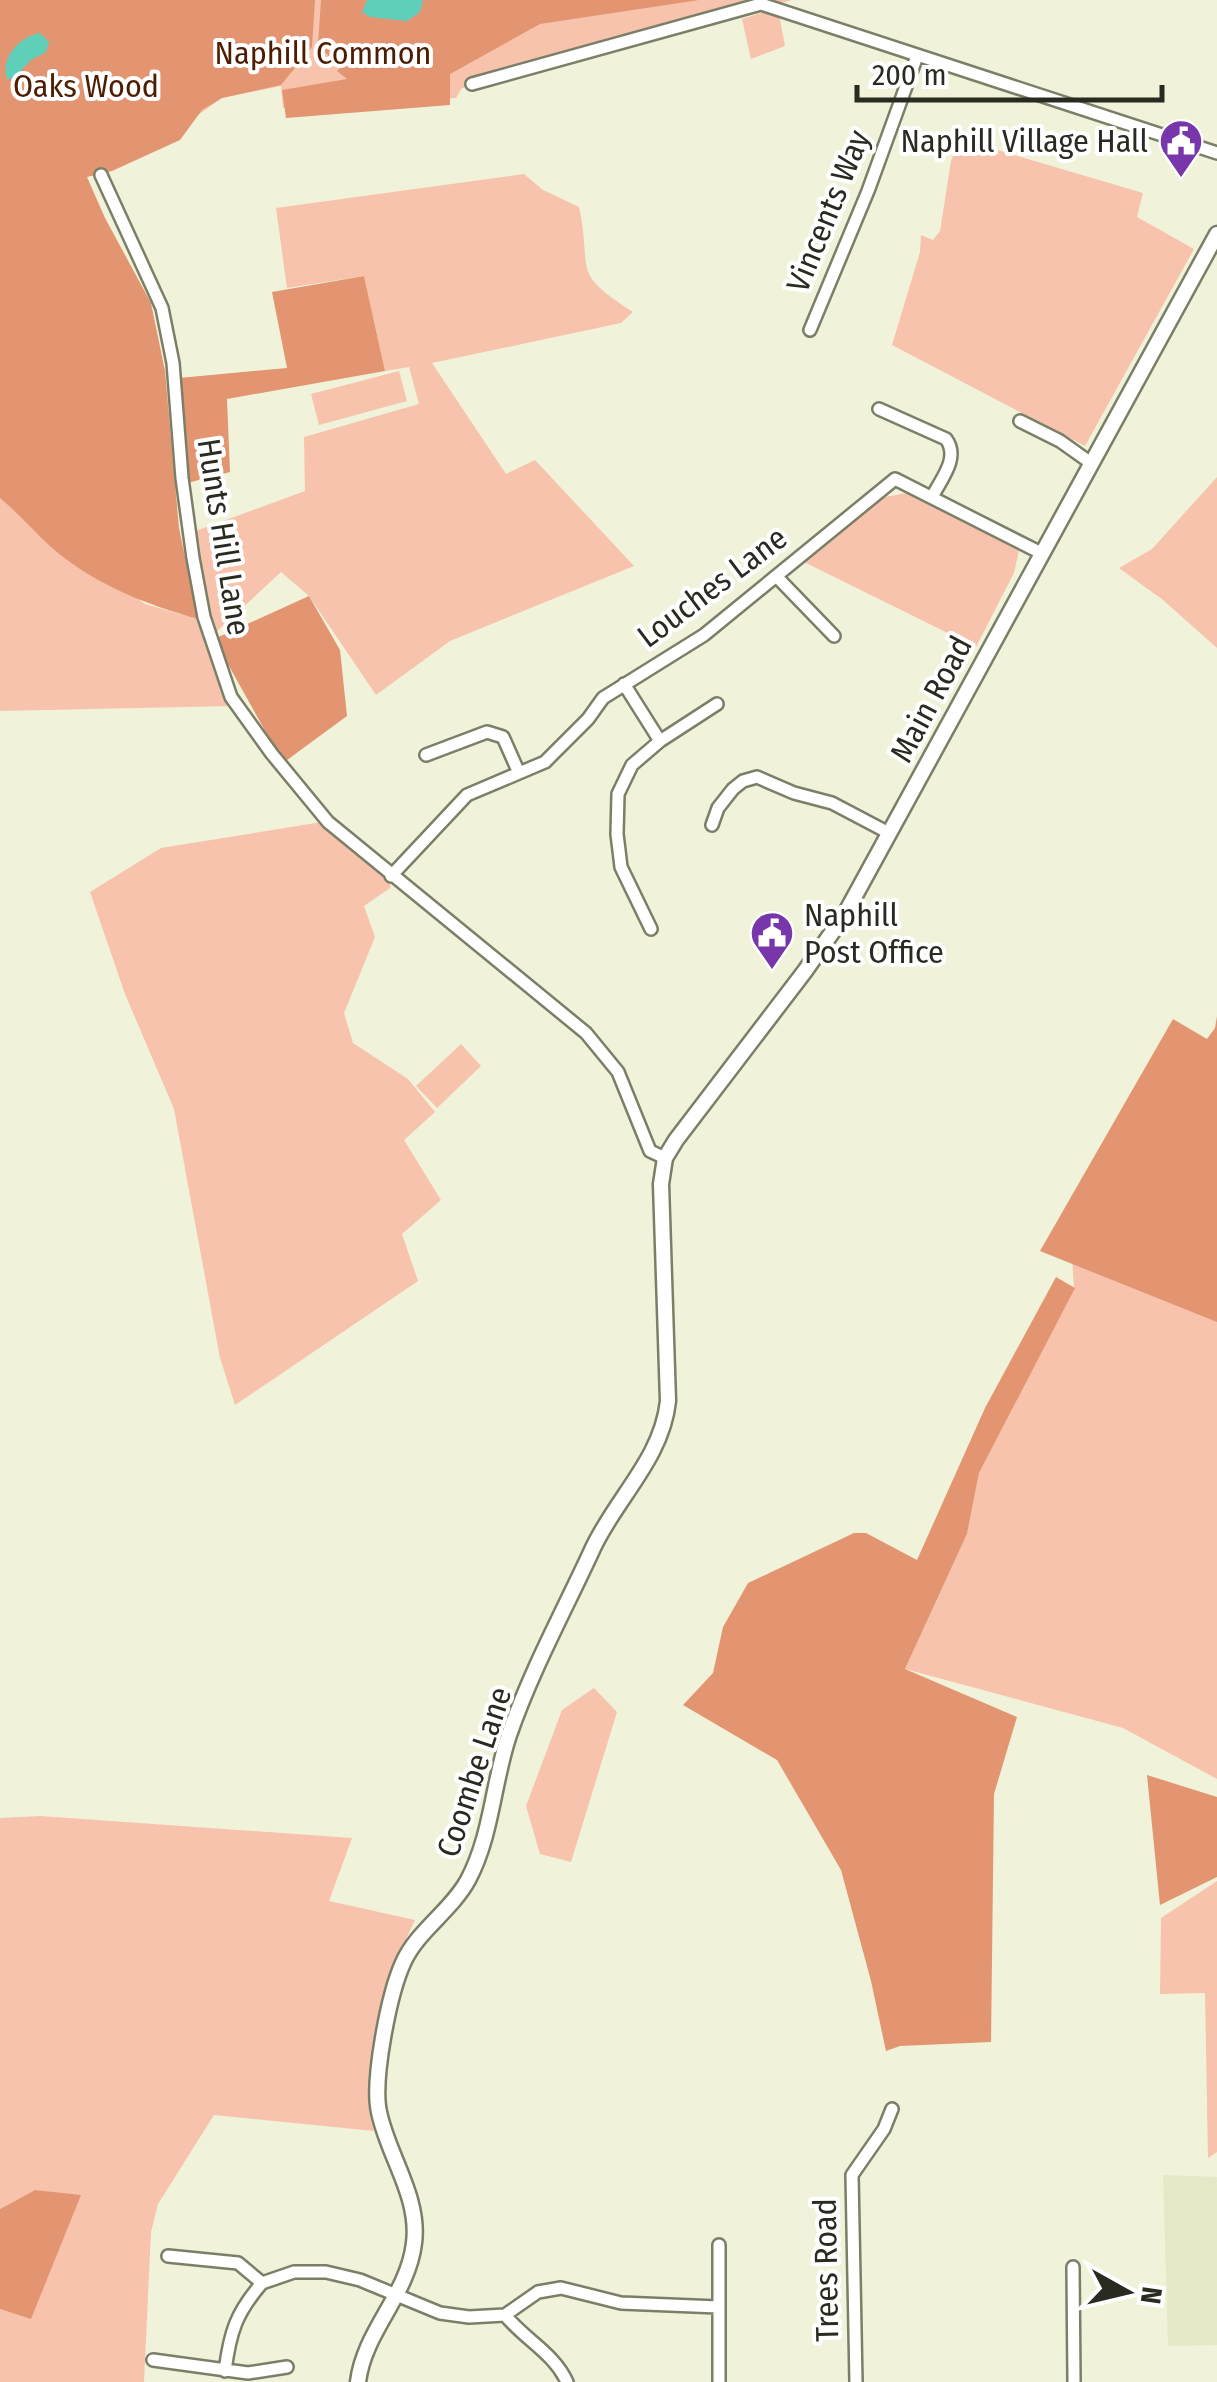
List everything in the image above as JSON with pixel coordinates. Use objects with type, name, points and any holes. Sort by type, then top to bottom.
[{"type":"street","points":[[472,84],[762,4],[1217,152]]},
{"type":"street","name":"Vincents Way","points":[[810,330],[868,191],[916,56]]},
{"type":"street","name":"Hunts Hill Lane","points":[[101,174],[162,308],[173,363],[193,558],[204,617],[232,697],[328,822],[586,1033],[618,1072],[650,1150],[664,1164]]},
{"type":"street","name":"Main Road","points":[[664,1164],[676,1140],[805,972],[844,914],[1217,234]]},
{"type":"street","points":[[879,409],[946,439],[952,446],[953,456],[932,497]]},
{"type":"street","points":[[1020,421],[1060,440],[1090,463]]},
{"type":"street","name":"Louches Lane","points":[[391,876],[466,795],[545,762],[603,698],[704,635],[895,478],[1041,554]]},
{"type":"street","points":[[776,576],[834,636]]},
{"type":"street","points":[[624,684],[660,741]]},
{"type":"street","points":[[651,929],[621,866],[616,834],[618,794],[632,765],[716,704]]},
{"type":"street","points":[[426,755],[487,732],[503,737],[519,774]]},
{"type":"street","points":[[712,825],[743,781],[757,777],[794,794],[832,803],[890,833]]},
{"type":"street","name":"Coombe Lane","points":[[358,2382],[366,2350],[397,2298],[412,2260],[415,2238],[413,2214],[379,2113],[377,2094],[397,1979],[412,1947],[453,1902],[476,1864],[511,1730],[599,1536],[663,1434],[668,1368],[664,1164]]},
{"type":"street","name":"Trees Road","points":[[856,2382],[852,2175],[884,2129],[892,2109]]},
{"type":"street","points":[[719,2246],[719,2382]]},
{"type":"street","points":[[168,2256],[238,2263],[262,2282]]},
{"type":"street","points":[[1073,2267],[1074,2382]]},
{"type":"street","points":[[224,2370],[241,2307],[262,2282],[294,2272],[326,2272],[360,2280],[440,2313],[469,2317],[505,2315],[538,2292],[561,2288],[621,2304],[718,2306]]},
{"type":"street","points":[[505,2315],[520,2334],[550,2356],[568,2382]]},
{"type":"street","points":[[153,2360],[248,2373],[287,2367]]},
{"type":"shaded area","points":[[1163,2175],[1217,2177],[1217,2345],[1168,2346]]},
{"type":"green space","name":"Oaks Wood","points":[[0,0],[315,0],[312,47],[281,85],[222,98],[202,110],[180,140],[112,171],[87,177],[151,303],[165,371],[179,528],[198,619],[139,599],[84,572],[51,547],[0,498]]},
{"type":"green space","name":"Naphill Common","points":[[289,0],[792,0],[462,88],[456,98],[283,108],[281,86],[222,98],[198,115]]},
{"type":"green space","points":[[321,0],[699,0],[540,24],[450,74],[450,105],[286,118],[282,90],[347,79],[318,45]]},
{"type":"green space","points":[[767,11],[779,14],[785,46],[751,59],[742,19]]},
{"type":"green space","points":[[960,139],[1143,193],[1137,217],[1194,249],[1085,446],[892,345],[920,252],[921,235],[933,240],[940,231],[951,161]]},
{"type":"green space","points":[[524,174],[543,190],[579,207],[591,278],[633,312],[621,323],[432,363],[506,474],[535,460],[634,566],[450,641],[376,695],[309,596],[281,572],[214,634],[193,532],[305,491],[304,437],[419,404],[409,367],[385,371],[364,276],[287,288],[276,208]]},
{"type":"green space","points":[[364,276],[385,371],[227,399],[230,472],[187,483],[179,378],[287,368],[272,292]]},
{"type":"green space","points":[[399,371],[407,401],[319,425],[311,394]]},
{"type":"green space","points":[[1217,477],[1217,648],[1163,600],[1119,568],[1152,549]]},
{"type":"green space","points":[[906,493],[1019,550],[1014,573],[976,647],[802,561],[880,498]]},
{"type":"green space","points":[[0,498],[145,604],[198,619],[231,706],[0,711]]},
{"type":"green space","points":[[309,596],[340,650],[347,716],[283,763],[214,639]]},
{"type":"green space","points":[[322,822],[391,881],[390,888],[364,906],[375,937],[344,1013],[353,1043],[408,1079],[435,1112],[404,1140],[441,1200],[402,1234],[418,1281],[235,1405],[220,1358],[174,1109],[125,994],[90,892],[161,848]]},
{"type":"green space","points":[[1217,1016],[1217,1322],[1040,1251],[1173,1019],[1207,1039]]},
{"type":"green space","points":[[461,1044],[481,1066],[437,1108],[416,1086]]},
{"type":"green space","points":[[1072,1258],[1217,1291],[1217,1779],[1123,1728],[905,1669],[967,1534],[979,1473],[1074,1288]]},
{"type":"green space","points":[[1056,1277],[1075,1288],[979,1473],[967,1534],[905,1669],[1017,1717],[994,1794],[991,2042],[900,2046],[886,2051],[841,1870],[777,1760],[683,1705],[713,1673],[723,1627],[748,1583],[854,1533],[866,1533],[917,1560],[985,1408]]},
{"type":"green space","points":[[594,1688],[617,1712],[571,1862],[540,1854],[526,1806],[562,1710]]},
{"type":"green space","points":[[1147,1775],[1217,1797],[1217,1877],[1160,1905]]},
{"type":"green space","points":[[40,1816],[352,1838],[329,1901],[415,1920],[394,1967],[371,2053],[369,2107],[374,2131],[214,2115],[158,2204],[151,2232],[144,2382],[0,2382],[0,2309],[31,2318],[80,2196],[35,2190],[0,2209],[0,1818]]},
{"type":"green space","points":[[1217,1881],[1217,2152],[1208,2158],[1205,1993],[1160,1994],[1161,1918]]},
{"type":"green space","points":[[35,2190],[81,2195],[31,2319],[0,2309],[0,2209]]},
{"type":"water","points":[[367,0],[423,0],[420,12],[407,21],[370,17],[362,12]]},
{"type":"water","points":[[40,33],[49,42],[46,52],[31,60],[13,79],[7,79],[6,64],[13,50]]},
{"type":"place","name":"Naphill Village Hall","points":[[1181,179]]},
{"type":"place","name":"Naphill Post Office","points":[[772,971]]}]
